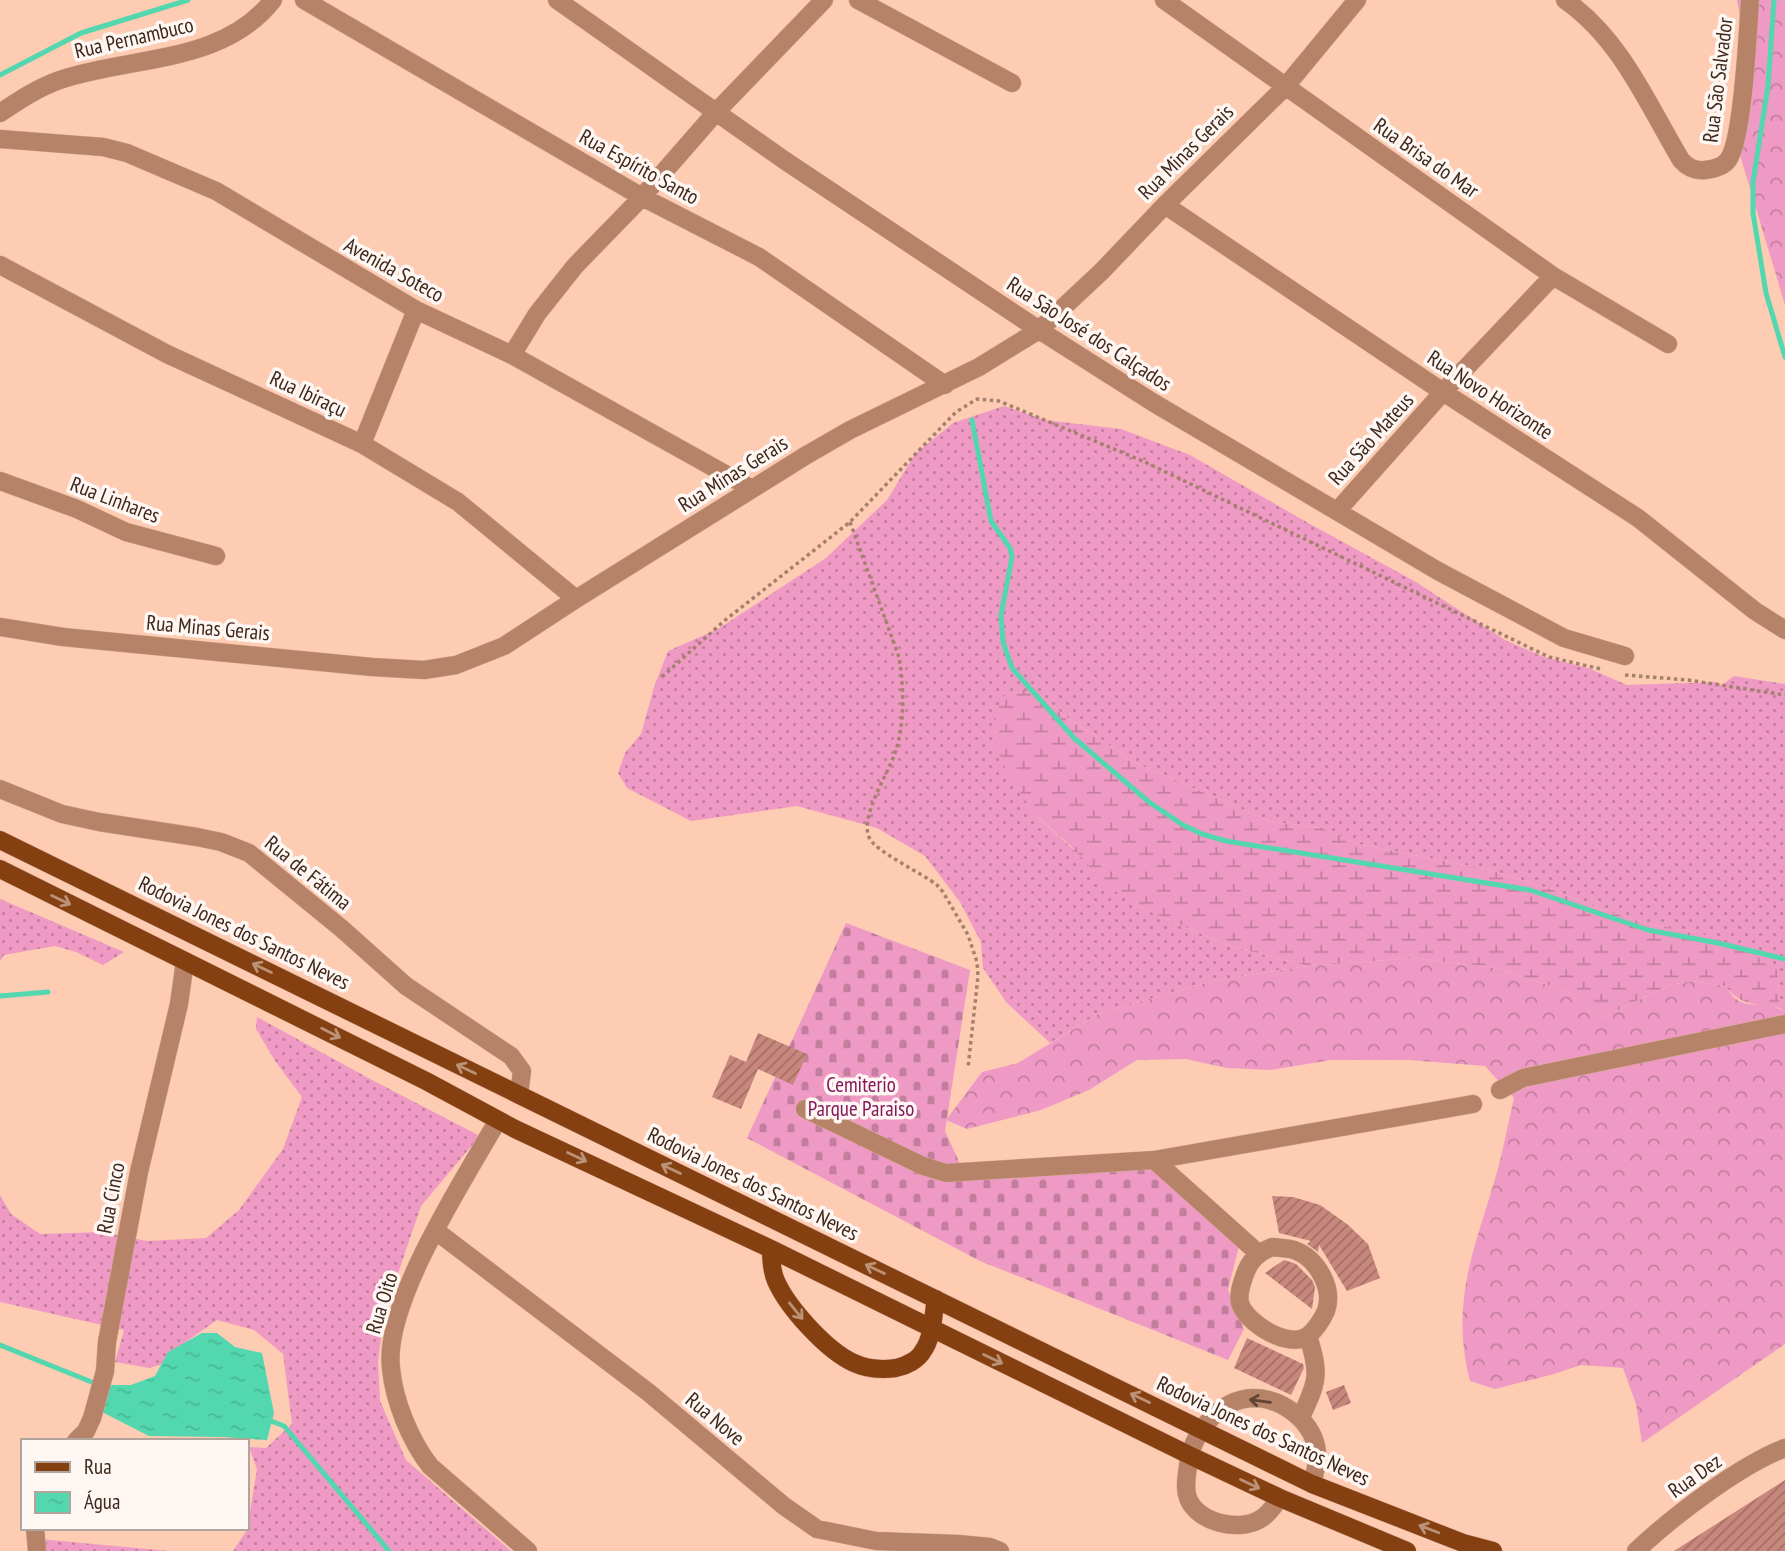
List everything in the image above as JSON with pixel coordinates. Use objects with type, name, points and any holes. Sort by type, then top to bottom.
[{"type":"main road","name":"Rodovia Jones dos Santos Neves","points":[[0,840],[1312,1484],[1493,1551]]},
{"type":"main road","points":[[0,869],[426,1081],[498,1120],[771,1250],[1189,1455],[1280,1498],[1407,1551]]},
{"type":"main road","points":[[771,1250],[776,1280],[787,1299],[814,1330],[853,1363],[885,1370],[902,1367],[918,1358],[925,1350],[936,1299]]},
{"type":"street","name":"Rua Pernambuco","points":[[0,113],[26,95],[62,79],[177,55],[224,38],[252,23],[273,0]]},
{"type":"street","name":"Rua Espírito Santo","points":[[304,0],[642,197],[759,257],[945,385]]},
{"type":"street","name":"Rua São José dos Calçados","points":[[556,0],[784,160],[1039,330],[1165,409],[1438,571],[1564,638],[1622,665]]},
{"type":"street","points":[[512,355],[555,289],[575,265],[642,197],[717,111],[824,0]]},
{"type":"street","points":[[858,0],[1012,83]]},
{"type":"street","name":"Rua Brisa do Mar","points":[[1164,0],[1553,276],[1668,344]]},
{"type":"street","name":"Rua Minas Gerais","points":[[0,627],[63,637],[424,670],[456,665],[504,646],[849,430],[945,385],[1039,330],[1102,271],[1286,86],[1357,0]]},
{"type":"street","name":"Rua São Salvador","points":[[1565,0],[1599,27],[1621,57],[1686,165],[1706,170],[1721,166],[1731,155],[1743,90],[1750,0]]},
{"type":"street","name":"Avenida Soteco","points":[[0,139],[103,147],[151,162],[216,191],[416,310],[512,355],[752,489]]},
{"type":"street","name":"Rua Novo Horizonte","points":[[1165,205],[1443,392],[1638,518],[1755,611],[1785,630]]},
{"type":"street","name":"Rua Ibiraçu","points":[[0,265],[167,354],[362,444],[458,502],[576,599]]},
{"type":"street","name":"Rua São Mateus","points":[[1338,510],[1443,392],[1553,276]]},
{"type":"street","points":[[362,444],[416,310]]},
{"type":"street","name":"Rua Linhares","points":[[0,481],[77,509],[126,531],[216,556]]},
{"type":"street","name":"Rua de Fátima","points":[[0,789],[62,814],[209,839],[249,853],[341,928],[406,986],[512,1056],[522,1071],[519,1094]]},
{"type":"street","name":"Rua Cinco","points":[[78,1439],[86,1431],[92,1418],[105,1371],[107,1342],[139,1172],[179,1004],[185,961]]},
{"type":"street","points":[[1500,1090],[1523,1078],[1785,1024]]},
{"type":"street","points":[[805,1109],[923,1166],[946,1173],[1154,1160],[1473,1104]]},
{"type":"street","name":"Rua Oito","points":[[498,1120],[436,1231],[402,1303],[393,1334],[390,1367],[400,1405],[418,1452],[430,1466],[528,1551]]},
{"type":"street","points":[[1154,1160],[1258,1253]]},
{"type":"street","name":"Rua Nove","points":[[436,1231],[648,1392],[784,1506],[817,1529],[876,1541],[958,1544],[990,1547],[1000,1551]]},
{"type":"street","points":[[1272,1247],[1295,1250],[1318,1269],[1327,1289],[1326,1310],[1308,1336],[1299,1340],[1278,1336],[1253,1322],[1245,1313],[1239,1294],[1247,1268],[1258,1253],[1272,1247]]},
{"type":"street","points":[[1301,1417],[1312,1395],[1317,1376],[1317,1366],[1308,1336]]},
{"type":"street","points":[[1280,1498],[1263,1518],[1248,1524],[1237,1525],[1209,1519],[1192,1507],[1186,1495],[1189,1455],[1201,1428],[1234,1404],[1253,1398],[1277,1404],[1301,1417],[1313,1433],[1318,1455],[1312,1484]]},
{"type":"street","name":"Rua Dez","points":[[1636,1551],[1658,1531],[1736,1474],[1785,1448]]},
{"type":"street","points":[[35,1530],[37,1551]]},
{"type":"path","points":[[662,677],[724,621],[850,522],[956,412],[977,398],[999,401],[1145,462],[1549,657],[1608,671]]},
{"type":"path","points":[[850,522],[899,657],[902,676],[899,741],[870,813],[867,833],[874,844],[937,885],[972,945],[978,976],[968,1068]]},
{"type":"path","points":[[1622,665],[1688,680],[1785,695]]},
{"type":"green space","points":[[1737,0],[1785,0],[1785,305],[1740,155],[1751,80]]},
{"type":"green space","points":[[1004,406],[1045,420],[1121,429],[1190,455],[1416,582],[1505,640],[1544,657],[1588,668],[1627,685],[1716,682],[1722,685],[1734,676],[1785,684],[1785,1012],[1780,1008],[1777,967],[1697,932],[1653,925],[1490,870],[1358,844],[1322,828],[1269,821],[1136,763],[1047,701],[1034,814],[1137,906],[1227,945],[1308,966],[1216,980],[1100,1013],[1050,1043],[1006,1002],[983,968],[981,942],[960,902],[925,856],[877,828],[797,806],[691,821],[627,788],[618,773],[625,753],[641,734],[654,687],[668,651],[718,629],[826,558],[887,500],[915,454],[953,423]]},
{"type":"green space","points":[[1021,689],[1047,701],[1136,763],[1269,821],[1322,828],[1358,844],[1490,870],[1556,891],[1600,909],[1653,925],[1697,932],[1742,948],[1777,967],[1780,1008],[1743,1001],[1725,986],[1692,981],[1670,985],[1601,1018],[1567,991],[1494,968],[1413,958],[1308,966],[1227,945],[1137,906],[1106,885],[1071,846],[1034,814],[1006,770],[990,731],[1002,697]]},
{"type":"green space","points":[[0,899],[124,952],[103,965],[76,952],[55,946],[4,955],[0,961]]},
{"type":"green space","name":"Cemiterio Parque Paraiso","points":[[846,923],[970,970],[945,1131],[965,1175],[1145,1162],[1239,1246],[1228,1290],[1244,1329],[1228,1360],[980,1261],[747,1138]]},
{"type":"green space","points":[[1413,958],[1494,968],[1567,991],[1601,1018],[1670,985],[1692,981],[1725,986],[1742,1002],[1773,1007],[1785,1012],[1785,1344],[1642,1443],[1636,1404],[1623,1368],[1581,1365],[1495,1389],[1470,1381],[1462,1322],[1464,1295],[1475,1243],[1500,1161],[1514,1098],[1485,1066],[1409,1060],[1331,1060],[1271,1070],[1227,1068],[1186,1059],[1137,1060],[1089,1090],[1041,1110],[967,1129],[946,1120],[982,1072],[1018,1063],[1100,1013],[1216,980],[1308,966]]},
{"type":"green space","points":[[257,1017],[480,1136],[421,1206],[384,1314],[378,1362],[380,1401],[406,1460],[511,1551],[233,1551],[248,1530],[257,1469],[249,1447],[266,1448],[292,1424],[283,1354],[254,1330],[217,1320],[187,1341],[163,1364],[149,1368],[115,1362],[124,1330],[0,1302],[0,1195],[11,1214],[40,1234],[102,1232],[147,1241],[206,1238],[239,1210],[283,1149],[302,1097],[275,1061],[256,1029]]},
{"type":"green space","points":[[39,1539],[169,1551],[38,1551]]},
{"type":"water","points":[[202,1333],[217,1333],[235,1347],[262,1353],[274,1413],[267,1440],[149,1436],[100,1411],[104,1385],[131,1385],[155,1376],[168,1352]]},
{"type":"building","points":[[758,1033],[807,1054],[793,1085],[758,1069],[741,1109],[712,1097],[730,1055],[746,1062]]},
{"type":"building","points":[[1272,1196],[1293,1197],[1320,1205],[1347,1224],[1368,1244],[1380,1278],[1347,1291],[1319,1245],[1318,1252],[1307,1244],[1311,1241],[1279,1233]]},
{"type":"building","points":[[1284,1260],[1296,1264],[1312,1280],[1315,1287],[1312,1309],[1265,1273]]},
{"type":"building","points":[[1247,1338],[1303,1364],[1304,1368],[1291,1395],[1234,1368]]},
{"type":"building","points":[[1344,1385],[1351,1403],[1333,1410],[1326,1392]]},
{"type":"building","points":[[1785,1480],[1785,1551],[1674,1551]]},
{"type":"waterway","points":[[0,75],[81,33],[188,0]]},
{"type":"waterway","points":[[1774,0],[1768,86],[1753,182],[1753,213],[1766,293],[1785,357]]},
{"type":"waterway","points":[[972,420],[991,521],[1010,548],[1012,557],[1001,615],[1003,642],[1012,668],[1074,738],[1149,802],[1183,825],[1226,841],[1530,890],[1648,930],[1785,959]]},
{"type":"waterway","points":[[0,996],[48,992]]},
{"type":"waterway","points":[[0,1345],[99,1385]]},
{"type":"waterway","points":[[266,1419],[284,1426],[389,1551]]}]
